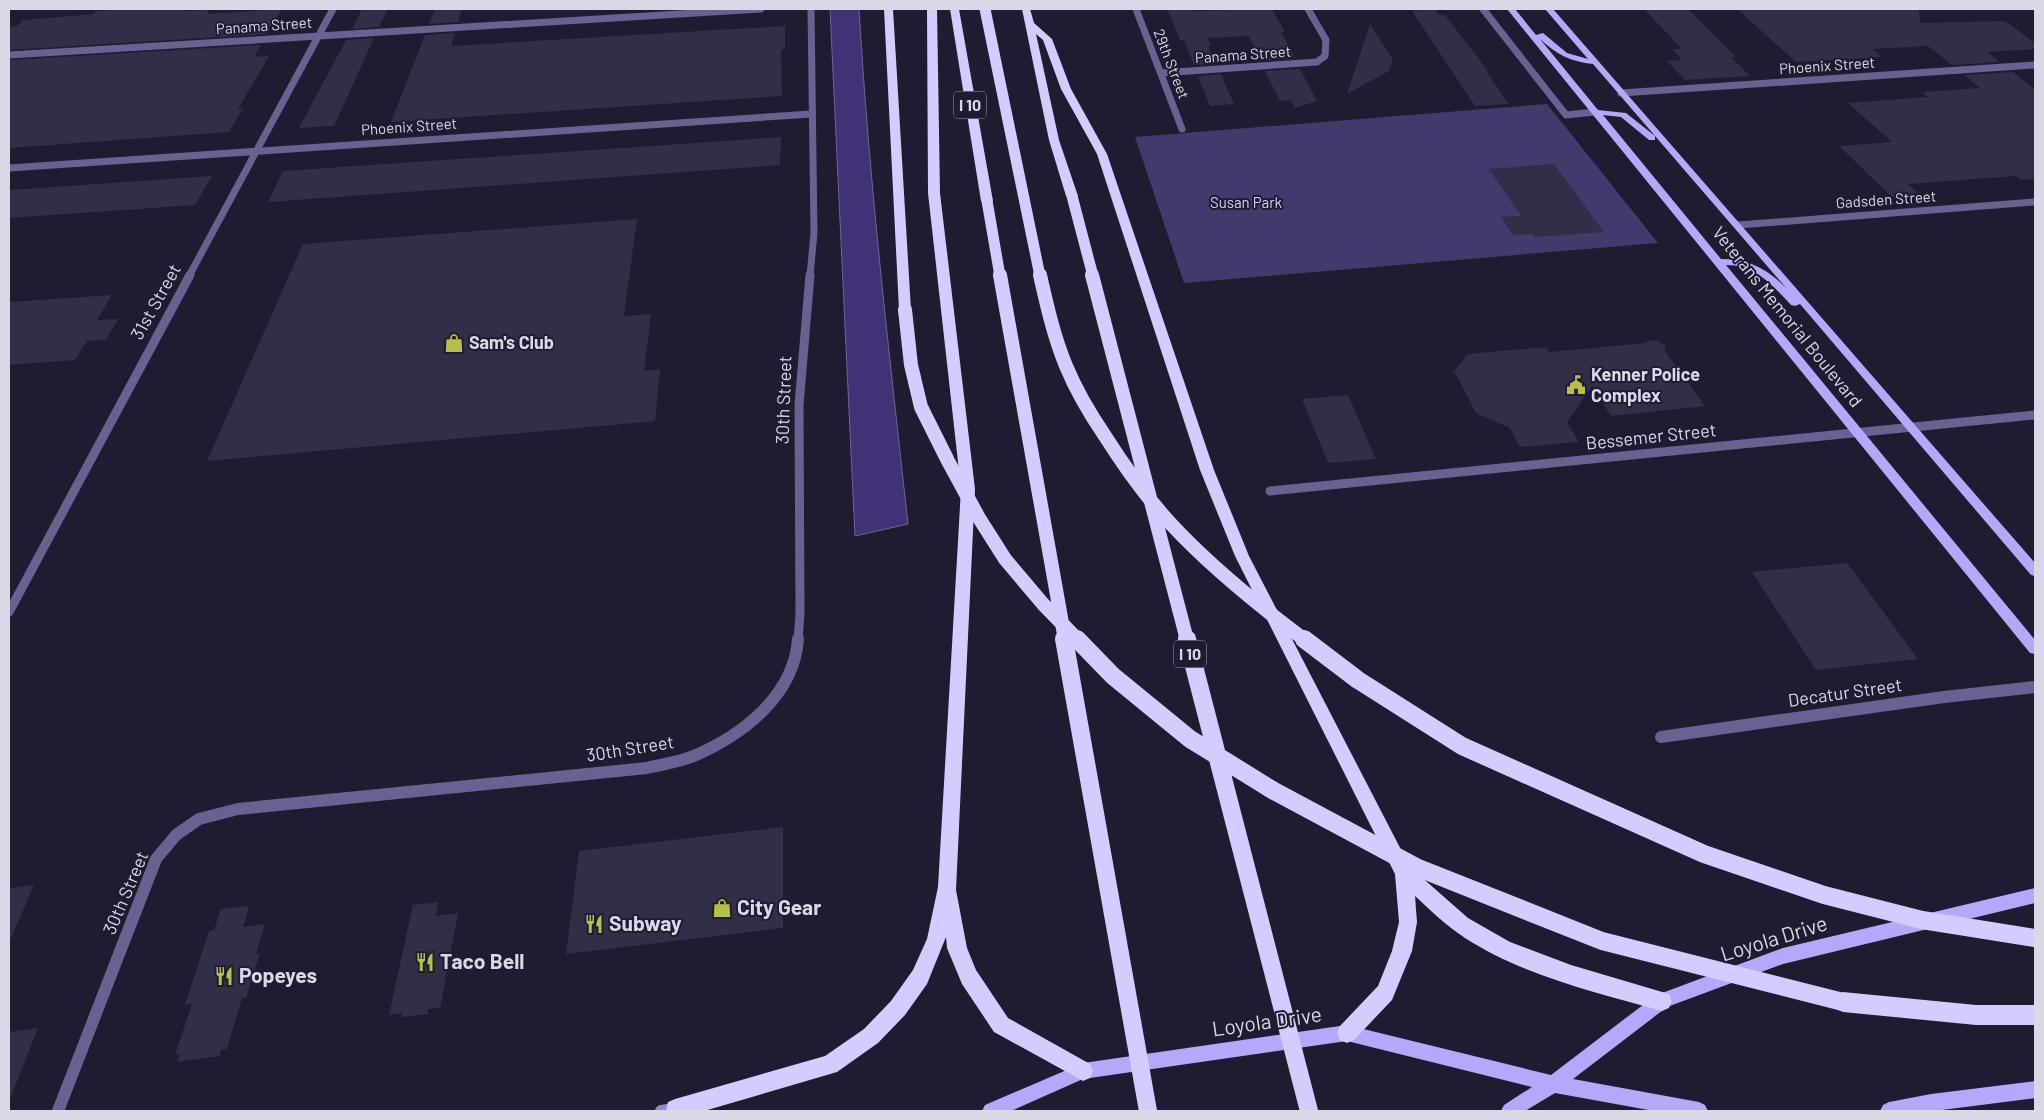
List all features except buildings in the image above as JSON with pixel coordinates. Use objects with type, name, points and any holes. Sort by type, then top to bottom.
[{"type":"highway","points":[[888,9],[904,310],[911,365],[921,406],[952,470],[1005,559],[1042,604],[1113,676],[1190,739],[1274,791],[1416,867],[1602,941],[1842,1002],[1976,1015],[2035,1015]]},
{"type":"highway","points":[[675,1110],[830,1065],[871,1036],[898,1008],[920,977],[936,939],[948,887],[968,488],[934,193],[932,9]]},
{"type":"highway","name":"I 10","points":[[954,9],[1148,1111]]},
{"type":"highway","points":[[985,9],[1048,313],[1066,367],[1091,414],[1125,467],[1170,523],[1216,566],[1272,615],[1358,680],[1462,746],[1704,854],[1824,895],[1922,920],[2035,938]]},
{"type":"highway","name":"I 10","points":[[1026,9],[1031,25],[1054,140],[1072,196],[1309,1111]]},
{"type":"highway","points":[[1031,25],[1047,39],[1066,89],[1102,154],[1207,470],[1227,523],[1282,636],[1404,873],[1442,908],[1483,938],[1545,967],[1662,1001]]},
{"type":"highway","points":[[1347,1033],[1386,993],[1402,951],[1408,922],[1404,873]]},
{"type":"highway","points":[[948,887],[957,948],[969,977],[1000,1024],[1083,1071]]},
{"type":"main road","name":"Veterans Memorial Boulevard","points":[[1512,9],[2035,649]]},
{"type":"main road","points":[[1512,9],[1561,54],[1575,60],[1595,62]]},
{"type":"main road","name":"Veterans Memorial Boulevard","points":[[1549,9],[1738,225],[2035,571]]},
{"type":"main road","points":[[1595,112],[1623,114],[1684,163]]},
{"type":"main road","points":[[1718,262],[1736,261],[1754,266],[1768,276],[1861,368]]},
{"type":"main road","name":"Loyola Drive","points":[[1510,1111],[1553,1084],[1662,1001],[1783,956],[2035,895]]},
{"type":"main road","name":"Loyola Drive","points":[[991,1111],[1083,1071],[1347,1033],[1553,1084],[1699,1111]]},
{"type":"main road","points":[[1890,1111],[1931,1103],[2035,1089]]},
{"type":"street","name":"31st Street","points":[[9,612],[70,494],[333,9]]},
{"type":"street","name":"Panama Street","points":[[9,55],[761,9]]},
{"type":"street","name":"30th Street","points":[[58,1111],[156,859],[176,835],[199,819],[238,809],[647,768],[694,756],[735,735],[758,716],[778,694],[797,653],[800,614],[799,405],[814,233],[811,9]]},
{"type":"street","name":"29th Street","points":[[1136,9],[1182,129]]},
{"type":"street","name":"Panama Street","points":[[1161,73],[1317,62],[1325,56],[1326,40],[1308,9]]},
{"type":"street","points":[[1482,9],[1566,115],[1595,112]]},
{"type":"street","name":"Phoenix Street","points":[[1622,93],[2035,65]]},
{"type":"street","name":"Phoenix Street","points":[[9,168],[811,114]]},
{"type":"street","name":"Gadsden Street","points":[[1738,225],[2035,202]]},
{"type":"street","name":"Bessemer Street","points":[[1270,491],[2035,415]]},
{"type":"street","name":"Decatur Street","points":[[1661,737],[1944,697],[2035,687]]},
{"type":"green space","name":"Susan Park","points":[[1547,104],[1658,243],[1184,283],[1135,137]]},
{"type":"shaded area","points":[[830,9],[859,9],[874,202],[908,524],[855,536]]},
{"type":"place","name":"Sam's Club","points":[[454,343]]},
{"type":"place","name":"Kenner Police Complex","points":[[1576,385]]},
{"type":"place","name":"City Gear","points":[[722,908]]},
{"type":"place","name":"Subway","points":[[594,924]]},
{"type":"place","name":"Taco Bell","points":[[425,962]]},
{"type":"place","name":"Popeyes","points":[[224,976]]}]
